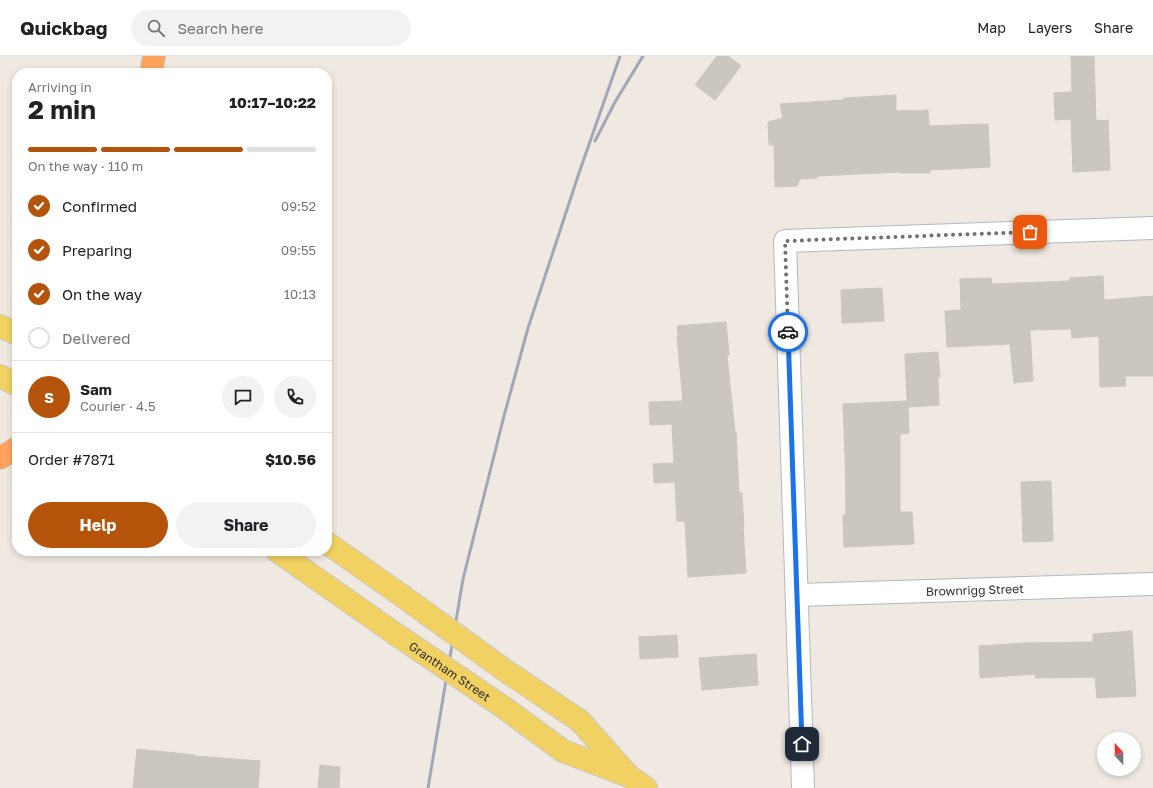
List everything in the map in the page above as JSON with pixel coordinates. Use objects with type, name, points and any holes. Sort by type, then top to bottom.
[{"type":"highway","points":[[152,68],[154,56]]},
{"type":"highway","points":[[0,458],[12,451]]},
{"type":"main road","points":[[0,326],[12,332]]},
{"type":"main road","points":[[0,376],[12,382]]},
{"type":"main road","name":"Grantham Street","points":[[332,547],[580,722],[638,782]]},
{"type":"main road","name":"Grantham Street","points":[[284,556],[506,709],[563,751],[638,782]]},
{"type":"street","points":[[803,788],[785,241],[1153,228]]},
{"type":"street","name":"Brownrigg Street","points":[[797,595],[1153,584]]},
{"type":"building","points":[[717,56],[728,56],[741,66],[715,100],[695,85]]},
{"type":"building","points":[[1071,56],[1094,56],[1096,121],[1108,120],[1110,170],[1073,172],[1071,119],[1055,120],[1054,93],[1072,92]]},
{"type":"building","points":[[896,95],[896,111],[928,110],[929,126],[988,124],[990,167],[930,170],[930,173],[900,172],[817,176],[817,178],[800,179],[797,186],[775,187],[774,145],[769,145],[768,122],[783,118],[780,104]]},
{"type":"building","points":[[1103,276],[1104,300],[1153,296],[1153,376],[1125,376],[1126,386],[1100,387],[1099,336],[1072,338],[1071,329],[1030,330],[1033,381],[1014,383],[1010,344],[947,347],[945,311],[961,310],[960,279],[991,278],[992,284],[1070,281],[1070,278]]},
{"type":"building","points":[[882,288],[884,321],[842,323],[841,290]]},
{"type":"building","points":[[726,322],[729,355],[727,355],[736,432],[739,493],[742,493],[746,573],[688,577],[685,521],[677,521],[675,482],[654,483],[653,464],[674,463],[672,424],[650,425],[649,402],[683,401],[677,326]]},
{"type":"building","points":[[938,352],[940,377],[938,377],[939,405],[908,407],[909,433],[900,434],[900,512],[912,512],[914,544],[844,547],[843,515],[846,515],[843,404],[907,401],[905,354]]},
{"type":"building","points":[[1051,481],[1053,541],[1023,542],[1021,482]]},
{"type":"building","points":[[1132,631],[1136,696],[1097,698],[1095,677],[1035,678],[1035,674],[980,678],[979,646],[1025,643],[1093,642],[1093,634]]},
{"type":"building","points":[[677,635],[678,657],[640,659],[639,637]]},
{"type":"building","points":[[756,654],[758,685],[702,690],[699,658]]},
{"type":"building","points":[[137,749],[195,756],[260,761],[258,788],[133,788]]},
{"type":"building","points":[[320,765],[340,767],[339,788],[318,788]]},
{"type":"railway","points":[[428,788],[463,579],[504,416],[528,328],[579,173],[620,56]]},
{"type":"railway","points":[[595,141],[615,102],[643,56]]},
{"type":"way so far","points":[[788,332],[785,241],[1030,232]]},
{"type":"route","points":[[788,332],[802,744]]}]
